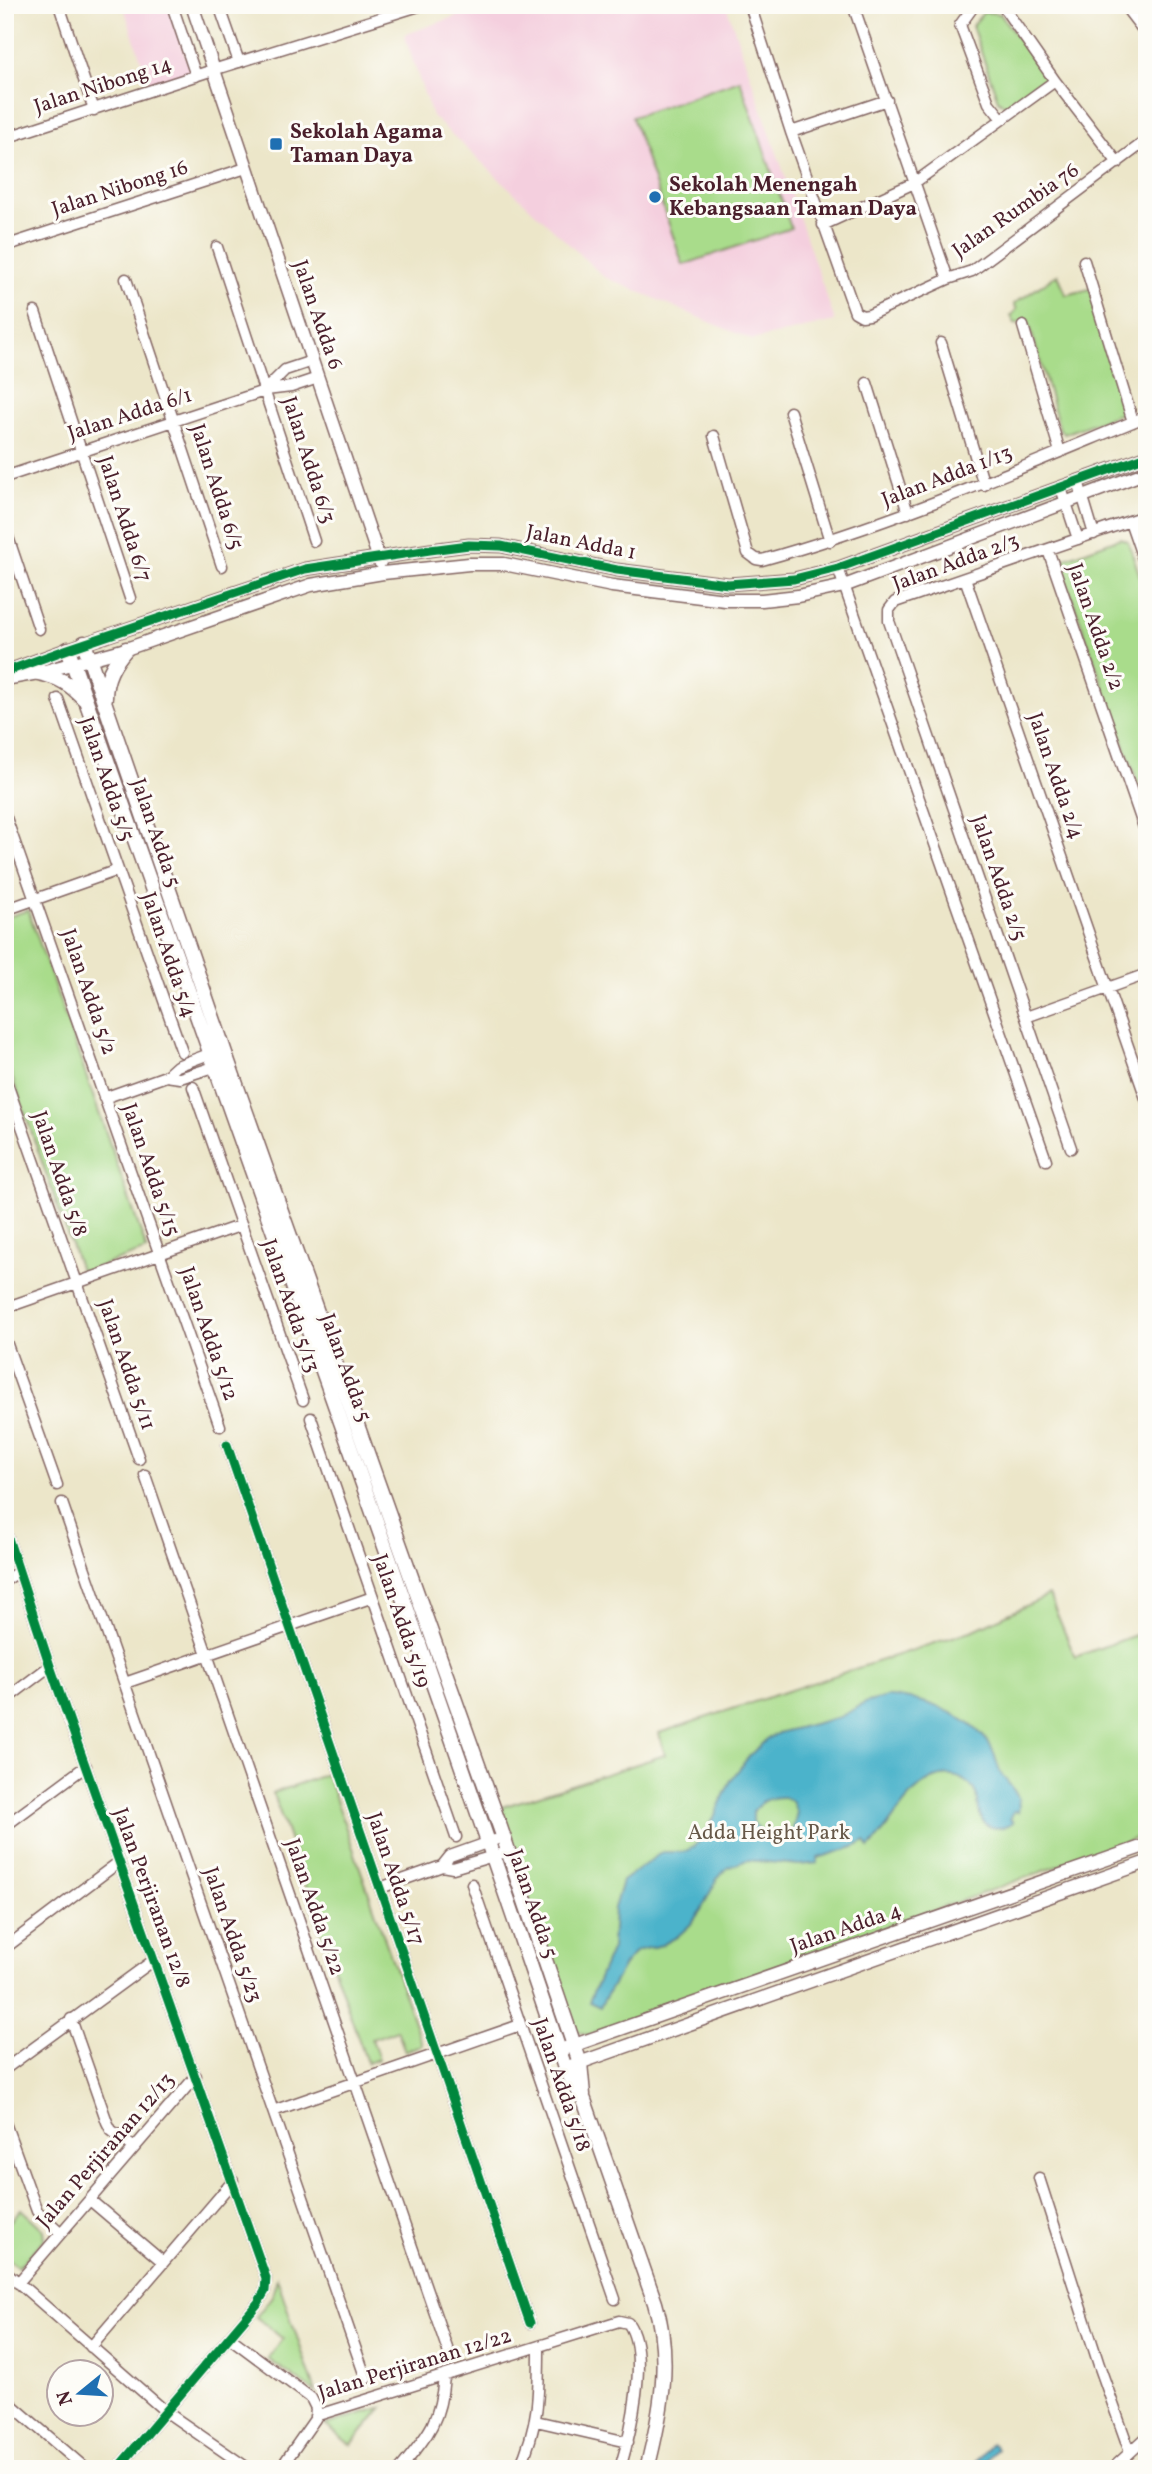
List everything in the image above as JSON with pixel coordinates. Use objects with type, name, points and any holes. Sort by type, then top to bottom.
[{"type":"main road","name":"Jalan Adda 5","points":[[84,643],[219,1058]]},
{"type":"main road","name":"Jalan Adda 5","points":[[68,649],[219,1058],[498,1847],[574,2045],[580,2063],[584,2100]]},
{"type":"main road","points":[[105,702],[109,674],[126,649]]},
{"type":"main road","points":[[38,673],[57,677],[74,687],[87,702]]},
{"type":"main road","name":"Jalan Adda 5","points":[[498,1847],[565,2068],[584,2100],[662,2326],[663,2393],[647,2469]]},
{"type":"street","points":[[59,5],[94,110]]},
{"type":"street","points":[[172,5],[196,76]]},
{"type":"street","name":"Jalan Adda 6","points":[[192,5],[383,573]]},
{"type":"street","points":[[219,5],[239,62]]},
{"type":"street","name":"Jalan Nibong 14","points":[[5,138],[422,5]]},
{"type":"street","points":[[750,5],[823,225],[914,183],[1055,81]]},
{"type":"street","points":[[853,5],[948,279]]},
{"type":"street","points":[[977,5],[960,25],[989,103],[1002,119]]},
{"type":"street","points":[[1002,5],[1055,81],[1118,163]]},
{"type":"street","points":[[1124,5],[1147,35]]},
{"type":"street","points":[[791,132],[887,100]]},
{"type":"street","name":"Jalan Rumbia 76","points":[[823,225],[855,312],[862,316],[869,315],[972,271],[1147,140]]},
{"type":"street","name":"Jalan Nibong 16","points":[[5,246],[246,168]]},
{"type":"street","name":"Jalan Adda 6/3","points":[[217,247],[314,541]]},
{"type":"street","points":[[1084,261],[1133,422]]},
{"type":"street","name":"Jalan Adda 6/5","points":[[126,279],[222,566]]},
{"type":"street","name":"Jalan Adda 6/7","points":[[35,312],[130,598]]},
{"type":"street","points":[[1023,326],[1060,452]]},
{"type":"street","points":[[941,343],[984,485]]},
{"type":"street","points":[[265,390],[285,370],[312,361]]},
{"type":"street","points":[[265,390],[291,387],[318,378]]},
{"type":"street","points":[[867,383],[908,513]]},
{"type":"street","name":"Jalan Adda 6/1","points":[[5,477],[265,390]]},
{"type":"street","points":[[790,412],[830,541]]},
{"type":"street","name":"Jalan Adda 1/13","points":[[714,436],[748,553],[762,560],[830,541],[984,485],[1147,416]]},
{"type":"street","name":"Jalan Adda 1","points":[[5,672],[304,569],[470,545],[501,545],[617,570],[728,584],[794,579],[838,568],[1147,456]]},
{"type":"street","name":"Jalan Adda 1","points":[[5,679],[38,673],[126,649],[311,585],[383,573],[469,564],[503,564],[612,586],[725,600],[797,596],[844,586],[1147,472]]},
{"type":"street","points":[[1078,481],[1094,534]]},
{"type":"street","points":[[1061,488],[1078,539],[1147,515]]},
{"type":"street","points":[[1130,521],[1147,570]]},
{"type":"street","points":[[5,528],[39,629]]},
{"type":"street","name":"Jalan Adda 2/3","points":[[889,621],[889,610],[895,602],[1078,539]]},
{"type":"street","name":"Jalan Adda 2/2","points":[[1048,550],[1147,836]]},
{"type":"street","points":[[838,568],[1046,1160]]},
{"type":"street","name":"Jalan Adda 2/4","points":[[965,578],[1147,1101]]},
{"type":"street","name":"Jalan Adda 2/5","points":[[889,621],[1071,1148]]},
{"type":"street","name":"Jalan Adda 5/5","points":[[58,699],[118,870]]},
{"type":"street","name":"Jalan Adda 5/2","points":[[5,815],[104,1098]]},
{"type":"street","points":[[5,910],[118,870]]},
{"type":"street","name":"Jalan Adda 5/4","points":[[118,870],[181,1052]]},
{"type":"street","points":[[1026,1017],[1147,974]]},
{"type":"street","points":[[104,1098],[166,1076],[180,1078],[219,1058]]},
{"type":"street","name":"Jalan Adda 5/8","points":[[5,1078],[77,1283]]},
{"type":"street","name":"Jalan Adda 5/13","points":[[193,1087],[303,1400]]},
{"type":"street","name":"Jalan Adda 5/15","points":[[104,1098],[159,1254]]},
{"type":"street","points":[[5,1308],[242,1225]]},
{"type":"street","name":"Jalan Adda 5/12","points":[[159,1254],[220,1426]]},
{"type":"street","name":"Jalan Adda 5/11","points":[[77,1283],[139,1459]]},
{"type":"street","points":[[5,1339],[57,1485]]},
{"type":"street","name":"Jalan Adda 5/19","points":[[310,1418],[456,1838]]},
{"type":"street","name":"Jalan Adda 5/17","points":[[227,1446],[530,2323]]},
{"type":"street","name":"Jalan Adda 5/22","points":[[145,1475],[448,2351]]},
{"type":"street","name":"Jalan Adda 5/23","points":[[62,1503],[366,2379]]},
{"type":"street","name":"Jalan Perjiranan 12/8","points":[[5,1528],[50,1666],[266,2278],[265,2291],[258,2303],[229,2337]]},
{"type":"street","points":[[5,1581],[19,1571]]},
{"type":"street","points":[[125,1683],[373,1597]]},
{"type":"street","points":[[5,1700],[50,1666]]},
{"type":"street","points":[[5,1826],[86,1766]]},
{"type":"street","name":"Jalan Adda 4","points":[[559,2050],[1147,1845]]},
{"type":"street","points":[[380,1888],[442,1866],[453,1868],[498,1847]]},
{"type":"street","points":[[5,1948],[119,1862]]},
{"type":"street","name":"Jalan Adda 4","points":[[565,2068],[1147,1862]]},
{"type":"street","name":"Jalan Adda 5/18","points":[[472,1884],[615,2299]]},
{"type":"street","points":[[5,2069],[154,1960]]},
{"type":"street","points":[[71,2020],[107,2122],[111,2130],[133,2147]]},
{"type":"street","points":[[273,2111],[520,2025]]},
{"type":"street","name":"Jalan Perjiranan 12/13","points":[[18,2283],[196,2076]]},
{"type":"street","points":[[5,2123],[37,2211],[61,2233]]},
{"type":"street","points":[[1039,2178],[1130,2452]]},
{"type":"street","points":[[91,2347],[233,2181]]},
{"type":"street","points":[[90,2200],[163,2262]]},
{"type":"street","points":[[5,2271],[165,2412],[249,2469]]},
{"type":"street","name":"Jalan Perjiranan 12/22","points":[[281,2469],[315,2416],[619,2321],[628,2323],[636,2339],[637,2374],[628,2442]]},
{"type":"street","points":[[117,2469],[229,2337],[311,2398],[316,2408],[315,2416]]},
{"type":"street","points":[[519,2469],[528,2450],[536,2421],[539,2347]]},
{"type":"street","points":[[400,2469],[429,2434],[437,2418],[442,2402],[444,2377]]},
{"type":"street","points":[[5,2399],[86,2469]]},
{"type":"street","points":[[536,2421],[628,2442],[620,2469]]},
{"type":"street","points":[[1112,2469],[1147,2437]]},
{"type":"shaded area","points":[[123,5],[168,5],[191,73],[150,87]]},
{"type":"shaded area","name":"Sekolah Menengah Kebangsaan Taman Daya","points":[[487,5],[726,5],[835,321],[752,340],[604,277],[432,116],[404,35]]},
{"type":"green space","points":[[984,12],[1000,14],[1045,74],[1045,83],[1009,108],[998,100],[972,26]]},
{"type":"green space","points":[[740,80],[791,228],[683,265],[632,117]]},
{"type":"green space","points":[[1058,274],[1066,295],[1090,289],[1127,411],[1064,434],[1060,430],[1028,320],[1015,324],[1011,316],[1017,309],[1014,304]]},
{"type":"green space","points":[[1120,538],[1128,541],[1147,597],[1147,809],[1061,566],[1064,559]]},
{"type":"green space","points":[[28,910],[147,1250],[81,1273],[5,1057],[5,918]]},
{"type":"green space","name":"Adda Height Park","points":[[1049,1595],[1075,1657],[1147,1631],[1147,1834],[588,2035],[572,2030],[499,1808],[665,1755],[659,1733],[974,1630]]},
{"type":"green space","points":[[327,1774],[422,2045],[405,2051],[397,2030],[372,2039],[379,2059],[367,2063],[273,1793]]},
{"type":"green space","points":[[21,2209],[44,2230],[45,2239],[18,2267],[5,2257],[5,2227]]},
{"type":"green space","points":[[277,2278],[316,2393],[268,2359],[283,2339],[256,2317],[272,2296]]},
{"type":"green space","points":[[383,2407],[351,2445],[325,2425]]},
{"type":"water","points":[[886,1697],[914,1700],[944,1709],[970,1725],[990,1745],[1002,1775],[1017,1796],[1019,1806],[1018,1812],[1014,1811],[1010,1819],[1013,1822],[1000,1828],[987,1825],[979,1812],[974,1789],[969,1784],[952,1776],[932,1779],[913,1793],[869,1848],[865,1841],[818,1858],[818,1863],[799,1865],[747,1860],[727,1868],[717,1879],[690,1925],[677,1937],[662,1945],[636,1951],[624,1965],[600,2007],[589,2002],[612,1948],[614,1908],[622,1881],[663,1852],[684,1852],[694,1847],[708,1830],[731,1780],[750,1755],[767,1739],[778,1733],[840,1717],[865,1703]],"holes":[[[783,1797],[792,1801],[797,1812],[792,1833],[780,1837],[770,1836],[753,1822],[753,1811],[766,1800]]]},
{"type":"water","points":[[991,2443],[997,2448],[979,2469],[971,2469]]},
{"type":"cycle path","points":[[5,672],[305,569],[469,545],[501,546],[617,570],[728,584],[794,579],[838,568],[1147,456]]},
{"type":"cycle path","points":[[227,1445],[530,2323]]},
{"type":"cycle path","points":[[5,1529],[50,1666],[266,2278],[265,2291],[258,2303],[117,2469]]},
{"type":"place","name":"Sekolah Agama Taman Daya","points":[[276,144]]},
{"type":"place","name":"Sekolah Menengah Kebangsaan Taman Daya","points":[[655,197]]}]
